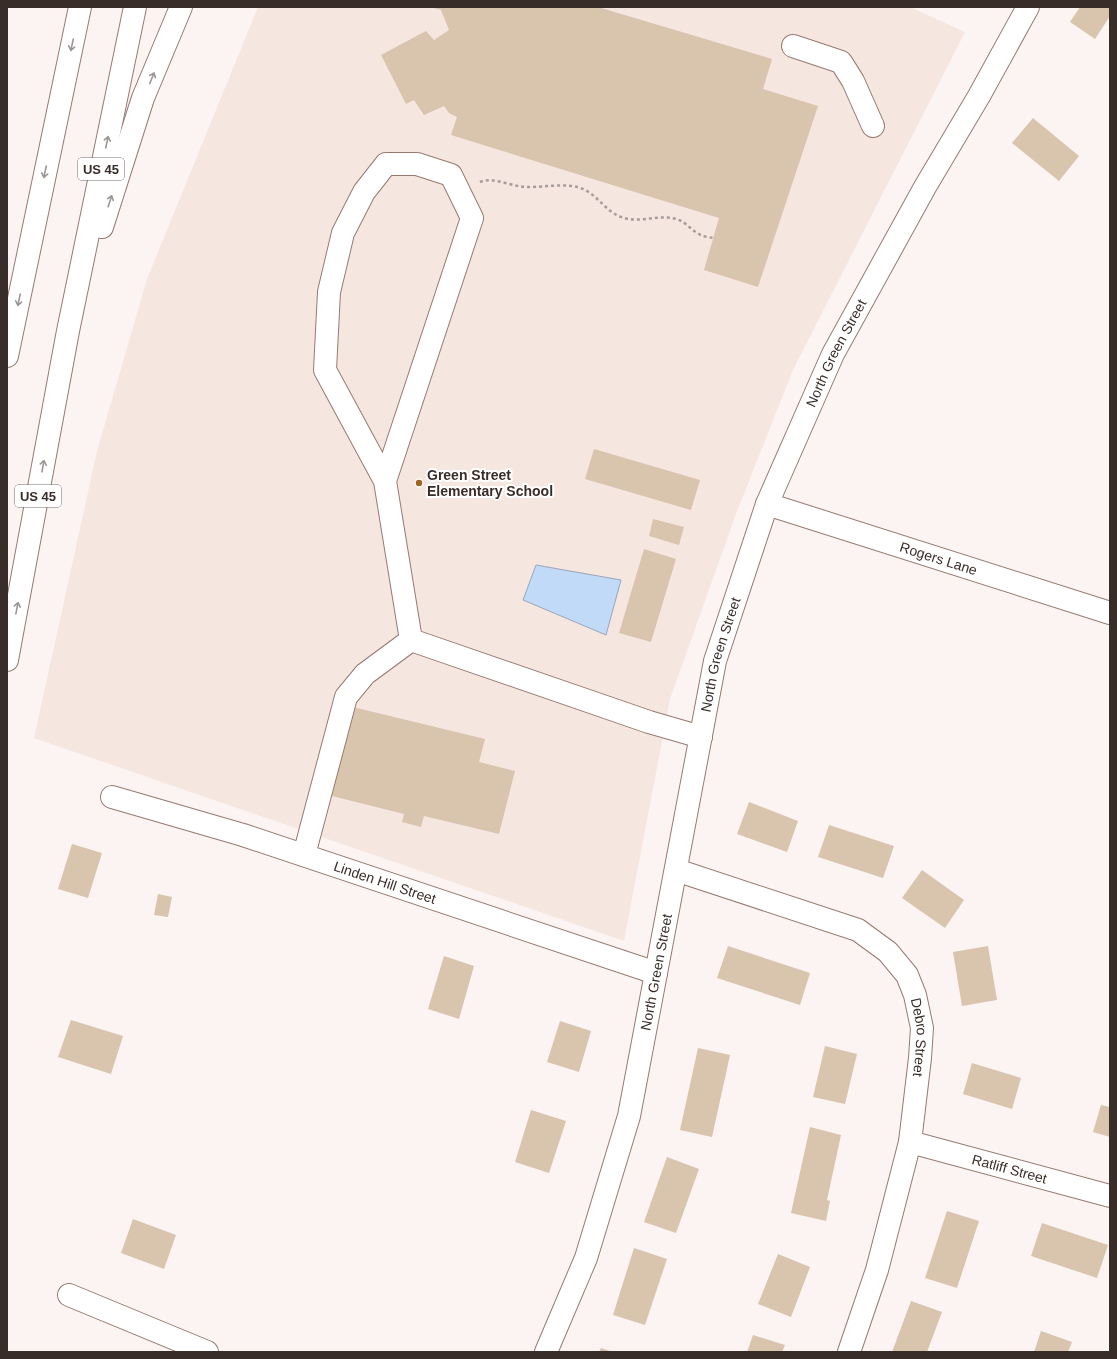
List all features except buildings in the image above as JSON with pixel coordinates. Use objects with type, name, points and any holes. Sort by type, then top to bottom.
[{"type":"main road","points":[[7,356],[80,7]]},
{"type":"main road","name":"US 45","points":[[7,660],[68,331],[134,7]]},
{"type":"main road","points":[[68,331],[143,98],[181,7]]},
{"type":"main road","name":"North Green Street","points":[[546,1352],[586,1258],[629,1116],[715,661],[768,504],[834,354],[924,186],[979,96],[1028,7]]},
{"type":"main road","points":[[793,46],[840,62],[853,80],[874,126]]},
{"type":"main road","points":[[385,481],[472,218],[451,175],[417,164],[386,164],[364,192],[343,233],[330,292],[325,370],[385,481],[411,640]]},
{"type":"main road","name":"Rogers Lane","points":[[768,504],[1110,613]]},
{"type":"main road","points":[[411,640],[649,722],[701,737]]},
{"type":"main road","points":[[304,855],[346,697],[365,674],[411,640]]},
{"type":"main road","name":"Linden Hill Street","points":[[112,797],[243,835],[656,973]]},
{"type":"main road","name":"Debro Street","points":[[676,870],[858,930],[888,952],[907,975],[915,995],[922,1028],[910,1142],[878,1270],[849,1352]]},
{"type":"main road","name":"Ratliff Street","points":[[910,1142],[1110,1196]]},
{"type":"main road","points":[[69,1295],[207,1352]]},
{"type":"path","points":[[481,188],[480,181],[502,181],[519,186],[540,187],[565,185],[585,190],[612,213],[625,219],[677,219],[700,235],[713,238]]},
{"type":"shaded area","name":"Green Street Elementary School","points":[[258,7],[910,7],[965,32],[793,370],[736,514],[670,699],[624,941],[34,738],[97,451],[147,279]]},
{"type":"water","points":[[536,565],[621,580],[606,635],[523,600]]},
{"type":"place","name":"Green Street Elementary School","points":[[419,483]]}]
